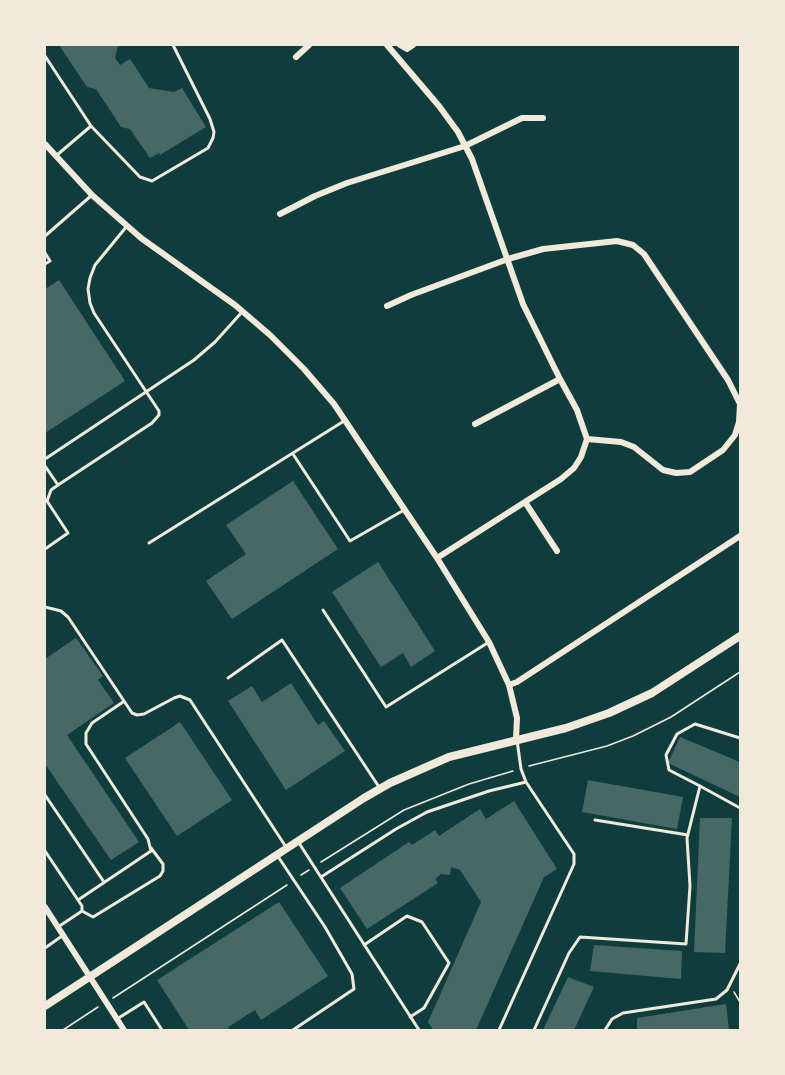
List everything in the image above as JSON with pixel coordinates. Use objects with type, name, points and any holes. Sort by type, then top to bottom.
[{"type":"street","points":[[296,57],[309,45]]},
{"type":"street","points":[[387,45],[439,106],[465,146],[479,178],[523,304],[577,410],[586,439],[582,457],[574,468],[561,479],[437,558]]},
{"type":"street","points":[[400,45],[407,49],[413,45]]},
{"type":"street","points":[[280,214],[347,183],[465,146],[522,118],[543,118]]},
{"type":"street","points":[[45,144],[92,195],[127,226],[243,311],[270,335],[304,369],[346,420],[489,642],[509,685],[517,718],[516,739]]},
{"type":"street","points":[[387,306],[508,259],[543,249],[616,241],[633,245],[644,254],[728,380],[740,404],[739,422],[735,435],[723,450],[690,472],[676,473],[663,470],[634,447],[621,442],[586,439]]},
{"type":"street","points":[[475,424],[560,379]]},
{"type":"street","points":[[525,502],[557,551]]},
{"type":"street","points":[[509,685],[517,682],[740,536]]},
{"type":"street","points":[[45,1006],[380,789],[418,769],[449,757],[588,721],[627,706],[672,681],[740,636]]},
{"type":"street","points":[[45,907],[124,1030]]},
{"type":"lane","points":[[45,56],[91,126],[140,177],[148,181],[156,180],[208,148],[213,138],[214,132],[210,119],[173,45]]},
{"type":"lane","points":[[56,156],[91,126]]},
{"type":"lane","points":[[45,236],[92,195]]},
{"type":"lane","points":[[45,549],[68,533],[47,501],[51,490],[156,420],[159,411],[90,303],[88,289],[95,265],[127,226]]},
{"type":"lane","points":[[45,253],[50,261],[45,264]]},
{"type":"lane","points":[[45,459],[204,352],[243,311]]},
{"type":"lane","points":[[149,543],[346,420]]},
{"type":"lane","points":[[293,454],[350,541],[405,509]]},
{"type":"lane","points":[[45,466],[57,486]]},
{"type":"lane","points":[[45,607],[62,611],[68,616],[132,713],[144,714],[180,696],[190,700],[287,848]]},
{"type":"lane","points":[[323,610],[386,707],[489,642]]},
{"type":"lane","points":[[228,678],[282,640],[380,789]]},
{"type":"lane","points":[[82,911],[93,917],[160,876],[163,871],[163,864],[151,848],[148,839],[86,744],[86,733],[92,723],[123,702]]},
{"type":"lane","points":[[740,738],[695,724],[677,734],[666,754],[669,770],[740,808]]},
{"type":"lane","points":[[499,1030],[574,864],[574,854],[526,782],[521,769],[516,739]]},
{"type":"lane","points":[[321,878],[396,828],[427,812],[478,794],[526,782]]},
{"type":"lane","points":[[534,1030],[569,953],[580,937],[686,944],[690,886],[688,835],[700,786]]},
{"type":"lane","points":[[45,795],[104,882]]},
{"type":"lane","points":[[595,820],[688,835]]},
{"type":"lane","points":[[298,841],[419,1030]]},
{"type":"lane","points":[[78,900],[151,851],[151,848]]},
{"type":"lane","points":[[45,851],[82,906],[82,911]]},
{"type":"lane","points":[[277,855],[325,927],[352,974],[354,989],[293,1030]]},
{"type":"lane","points":[[58,927],[82,911]]},
{"type":"lane","points":[[364,945],[407,916],[423,922],[449,963],[424,1008],[411,1017]]},
{"type":"lane","points":[[45,948],[63,935]]},
{"type":"lane","points":[[605,1030],[612,1019],[623,1012],[716,999],[727,990],[740,964]]},
{"type":"lane","points":[[117,1020],[144,1002],[162,1030]]},
{"type":"path","points":[[113,998],[314,866],[404,810],[469,784],[607,746],[633,736],[670,717],[740,672]]},
{"type":"path","points":[[729,986],[740,1002]]},
{"type":"path","points":[[63,1030],[98,1006]]},
{"type":"building","points":[[59,45],[118,45],[115,58],[120,65],[130,59],[149,88],[174,92],[182,88],[206,127],[160,155],[159,153],[150,158],[130,129],[121,127],[96,89],[87,87]]},
{"type":"building","points":[[59,280],[125,381],[45,433],[45,289]]},
{"type":"building","points":[[293,481],[338,549],[232,619],[206,581],[246,554],[226,525]]},
{"type":"building","points":[[378,562],[435,651],[411,667],[403,653],[381,667],[332,592]]},
{"type":"building","points":[[76,638],[103,676],[98,680],[114,703],[67,735],[139,842],[111,860],[45,764],[45,659]]},
{"type":"building","points":[[291,683],[318,725],[324,721],[345,751],[286,790],[228,701],[252,686],[262,702]]},
{"type":"building","points":[[180,722],[232,800],[177,836],[125,758]]},
{"type":"building","points":[[680,737],[740,762],[740,797],[668,763]]},
{"type":"building","points":[[588,780],[683,797],[677,829],[582,812]]},
{"type":"building","points":[[514,801],[557,869],[544,877],[476,1030],[433,1030],[428,1022],[481,902],[460,870],[451,867],[450,875],[441,874],[435,879],[438,883],[367,929],[340,888],[409,842],[412,845],[435,830],[439,836],[480,809],[486,819]]},
{"type":"building","points":[[700,818],[732,818],[725,953],[694,952]]},
{"type":"building","points":[[279,902],[328,976],[261,1020],[255,1010],[228,1027],[230,1030],[189,1030],[157,980]]},
{"type":"building","points":[[594,945],[682,951],[681,979],[590,971]]},
{"type":"building","points":[[568,977],[594,987],[574,1030],[543,1030]]},
{"type":"building","points":[[726,1004],[729,1030],[637,1030],[637,1018]]}]
